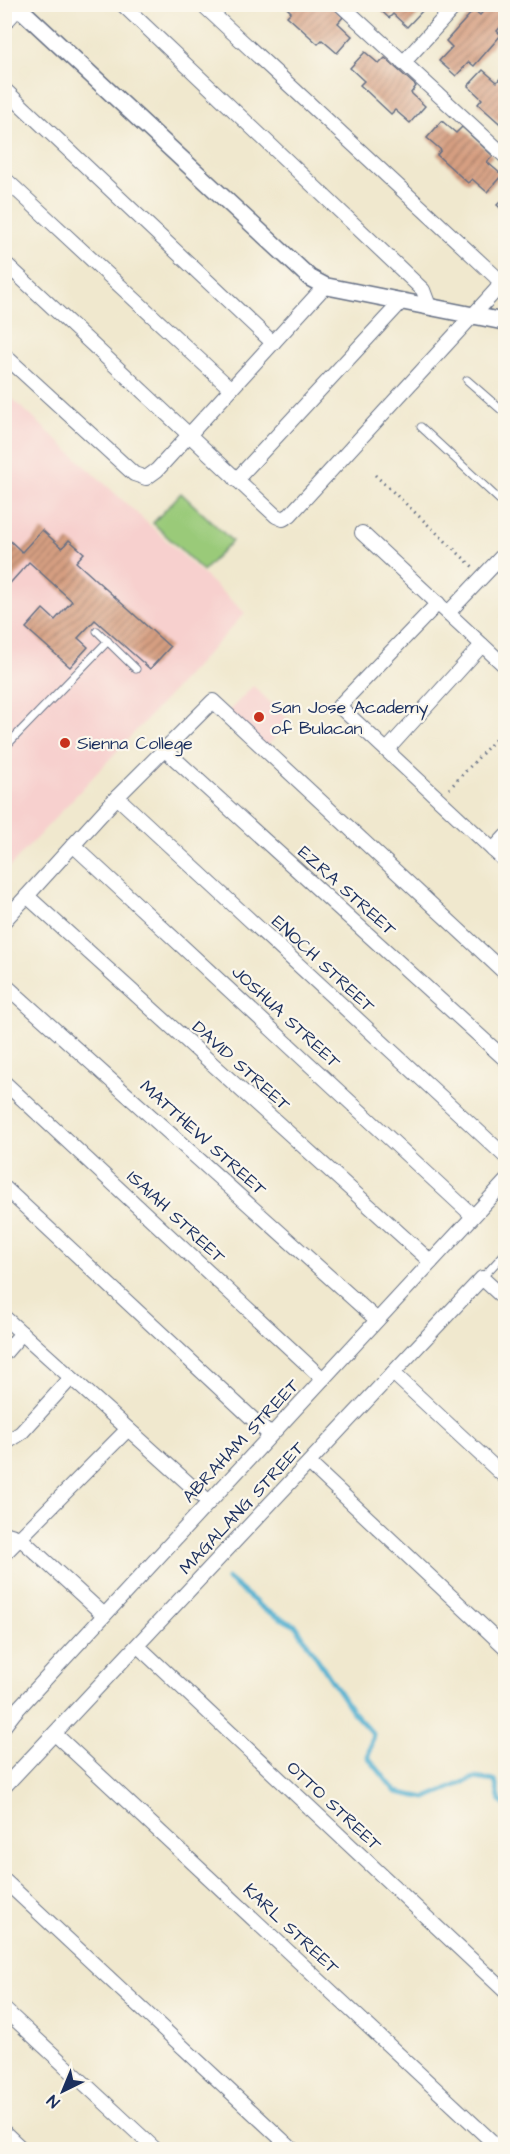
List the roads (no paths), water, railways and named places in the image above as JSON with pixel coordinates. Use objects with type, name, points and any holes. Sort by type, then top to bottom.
[{"type":"street","points":[[122,4],[423,290],[429,306]]},
{"type":"street","points":[[4,262],[188,436],[276,516],[283,519],[290,515],[497,289],[499,283],[496,277],[202,4]]},
{"type":"street","points":[[340,4],[506,157]]},
{"type":"street","points":[[4,24],[19,6],[310,278],[325,286],[506,322]]},
{"type":"street","points":[[403,63],[451,7]]},
{"type":"street","points":[[4,89],[273,343]]},
{"type":"street","points":[[4,178],[231,389]]},
{"type":"street","points":[[4,354],[140,477],[146,478],[157,470],[325,286]]},
{"type":"street","points":[[236,480],[402,301]]},
{"type":"street","points":[[362,533],[506,667]]},
{"type":"street","points":[[448,613],[506,552]]},
{"type":"street","points":[[438,603],[339,706],[506,862]]},
{"type":"street","points":[[387,750],[482,645]]},
{"type":"street","points":[[4,921],[117,797],[213,701],[506,974]]},
{"type":"street","name":"EZRA STREET","points":[[164,748],[506,1060]]},
{"type":"street","name":"ENOCH STREET","points":[[117,797],[506,1157]]},
{"type":"street","points":[[493,850],[506,836]]},
{"type":"street","name":"JOSHUA STREET","points":[[73,845],[473,1216]]},
{"type":"street","name":"DAVID STREET","points":[[27,896],[431,1262]]},
{"type":"street","name":"MATTHEW STREET","points":[[4,984],[377,1320]]},
{"type":"street","name":"ISAIAH STREET","points":[[4,1082],[322,1379]]},
{"type":"street","name":"ABRAHAM STREET","points":[[4,1726],[506,1181]]},
{"type":"street","points":[[4,1187],[270,1435]]},
{"type":"street","points":[[482,1278],[506,1300]]},
{"type":"street","name":"MAGALANG STREET","points":[[4,1787],[56,1735],[482,1278]]},
{"type":"street","points":[[4,1317],[209,1502]]},
{"type":"street","points":[[4,1354],[22,1333]]},
{"type":"street","points":[[393,1373],[506,1478]]},
{"type":"street","points":[[4,1444],[21,1433],[71,1378]]},
{"type":"street","points":[[4,1554],[128,1429]]},
{"type":"street","points":[[309,1463],[506,1648]]},
{"type":"street","points":[[4,1533],[20,1538],[105,1615]]},
{"type":"street","name":"OTTO STREET","points":[[138,1646],[506,1992]]},
{"type":"street","name":"KARL STREET","points":[[56,1735],[501,2150]]},
{"type":"street","points":[[4,1880],[293,2150]]},
{"type":"street","points":[[4,2009],[156,2150]]},
{"type":"street","points":[[4,2132],[23,2150]]},
{"type":"lane","points":[[467,380],[506,414]]},
{"type":"lane","points":[[422,427],[506,506]]},
{"type":"lane","points":[[97,631],[136,669]]},
{"type":"lane","points":[[4,748],[108,641]]},
{"type":"lane","name":"MAGALANG STREET","points":[[482,1278],[506,1252]]},
{"type":"waterway","points":[[228,1579],[265,1610],[296,1626],[351,1710],[373,1734],[368,1757],[396,1792],[426,1798],[474,1778],[495,1781],[500,1801],[506,1806]]},
{"type":"place","name":"San Jose Academy of Bulacan","points":[[259,717]]},
{"type":"place","name":"Sienna College","points":[[65,743]]}]
